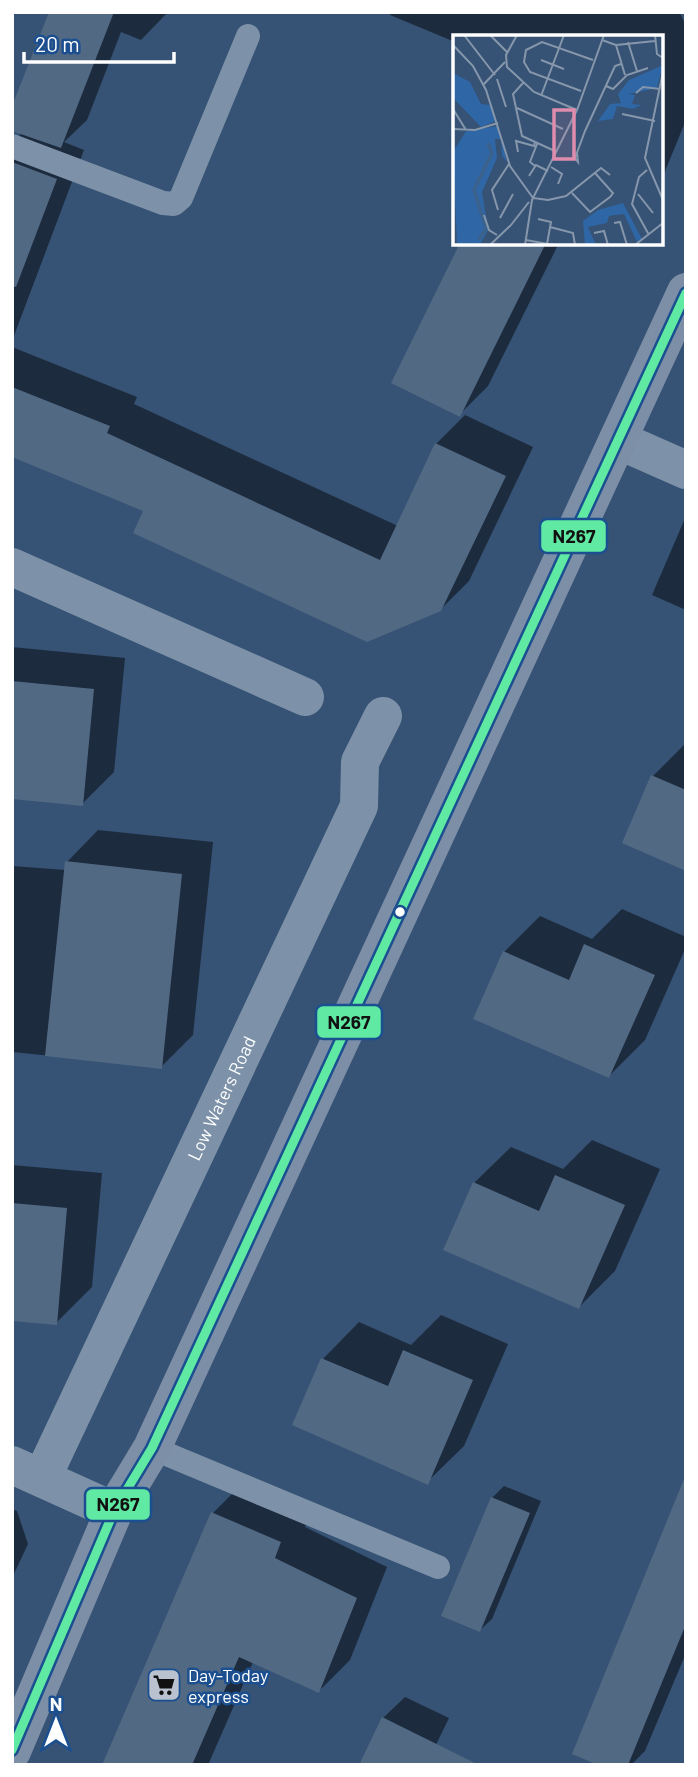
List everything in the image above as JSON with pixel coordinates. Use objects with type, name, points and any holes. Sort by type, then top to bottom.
[{"type":"main road","points":[[12,1751],[114,1511],[152,1448],[686,292]]},
{"type":"street","points":[[618,440],[686,470]]},
{"type":"street","points":[[12,567],[305,697]]},
{"type":"street","name":"Low Waters Road","points":[[27,1472],[359,806],[359,762],[383,716]]},
{"type":"street","points":[[27,1472],[114,1511]]},
{"type":"lane","points":[[12,146],[163,203],[174,204],[181,198],[248,36]]},
{"type":"lane","points":[[152,1448],[438,1567]]},
{"type":"building","points":[[49,12],[114,12],[61,148],[12,131],[12,106]]},
{"type":"building","points":[[12,162],[57,179],[16,287],[12,286]]},
{"type":"building","points":[[459,245],[545,245],[460,417],[391,383]]},
{"type":"building","points":[[12,387],[110,426],[107,433],[380,560],[435,443],[506,476],[441,611],[367,642],[133,533],[143,511],[12,457]]},
{"type":"building","points":[[12,681],[94,689],[83,806],[12,799]]},
{"type":"building","points":[[651,775],[686,790],[686,871],[622,843]]},
{"type":"building","points":[[65,861],[182,874],[162,1069],[45,1056]]},
{"type":"building","points":[[584,944],[655,975],[609,1078],[473,1019],[503,951],[569,980]]},
{"type":"building","points":[[555,1175],[625,1205],[579,1309],[443,1250],[473,1182],[539,1211]]},
{"type":"building","points":[[12,1203],[67,1208],[57,1325],[12,1321]]},
{"type":"building","points":[[403,1350],[473,1380],[428,1485],[292,1425],[321,1358],[388,1386]]},
{"type":"building","points":[[684,1479],[686,1624],[628,1765],[598,1765],[572,1754]]},
{"type":"building","points":[[491,1497],[530,1513],[480,1632],[441,1616]]},
{"type":"building","points":[[211,1512],[281,1542],[275,1558],[357,1598],[319,1693],[239,1657],[192,1765],[102,1765]]},
{"type":"building","points":[[382,1717],[479,1765],[359,1765]]},
{"type":"transit line","name":"N267","points":[[12,1750],[114,1511],[152,1448],[686,293]]},
{"type":"place","name":"Day-Today express","points":[[164,1685]]}]
